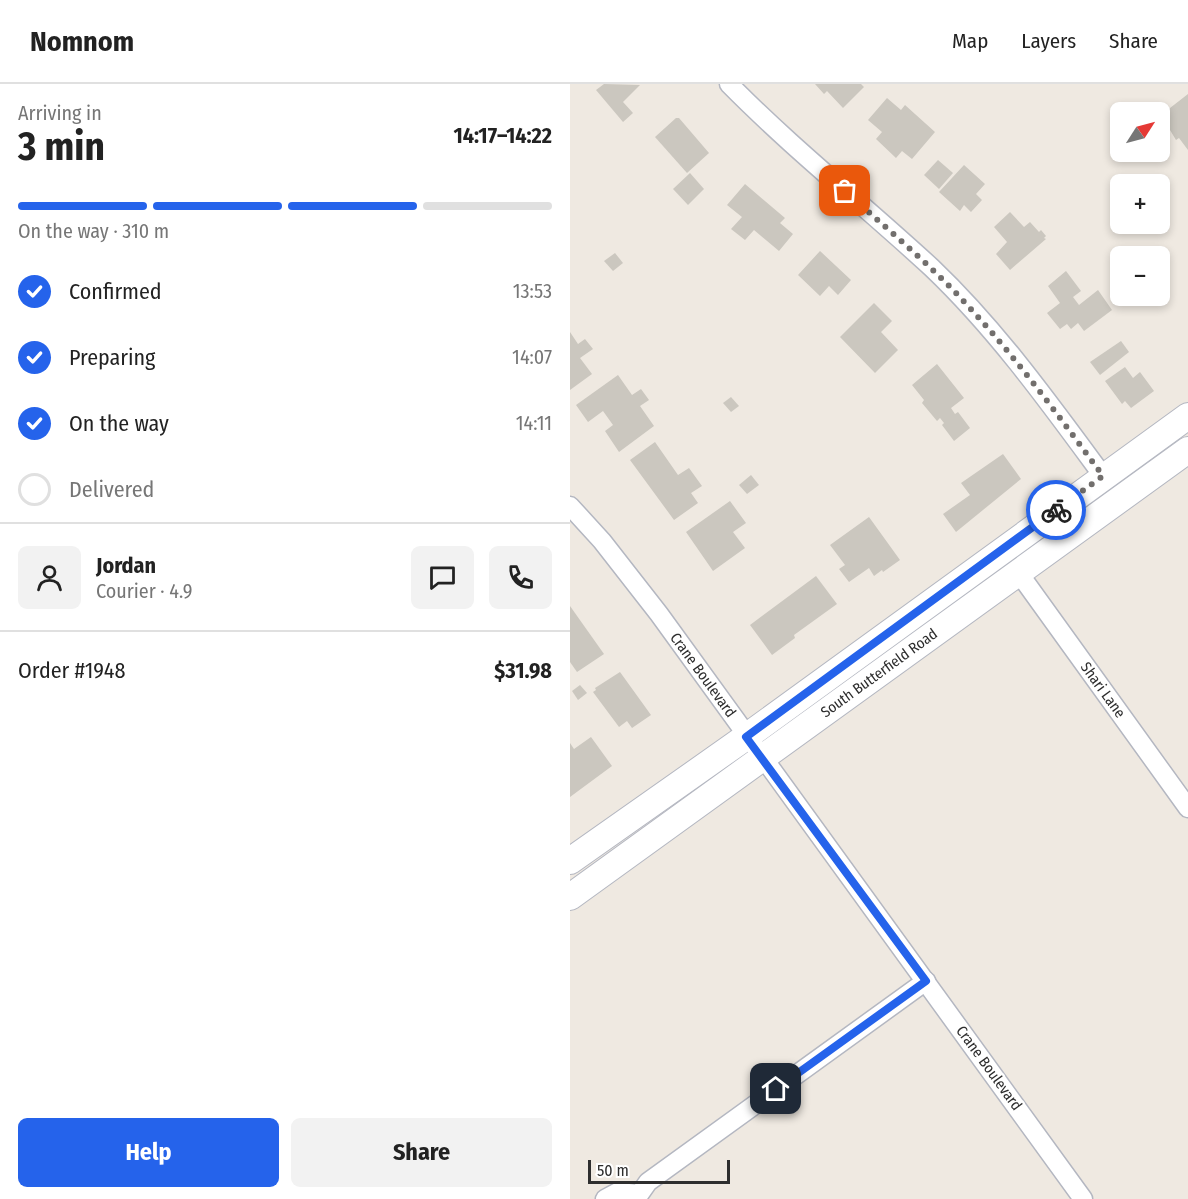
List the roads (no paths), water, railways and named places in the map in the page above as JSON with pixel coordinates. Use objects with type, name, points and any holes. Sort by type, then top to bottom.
[{"type":"main road","name":"South Butterfield Road","points":[[570,861],[746,737],[1188,416]]},
{"type":"main road","name":"South Butterfield Road","points":[[570,897],[1188,450]]},
{"type":"street","points":[[729,84],[767,122],[932,269],[970,308],[1059,417],[1103,476]]},
{"type":"street","name":"Crane Boulevard","points":[[570,506],[602,541],[659,614],[1083,1199]]},
{"type":"street","name":"Shari Lane","points":[[1018,572],[1188,808]]},
{"type":"street","points":[[605,1199],[618,1192],[638,1196],[648,1182],[926,981]]}]
